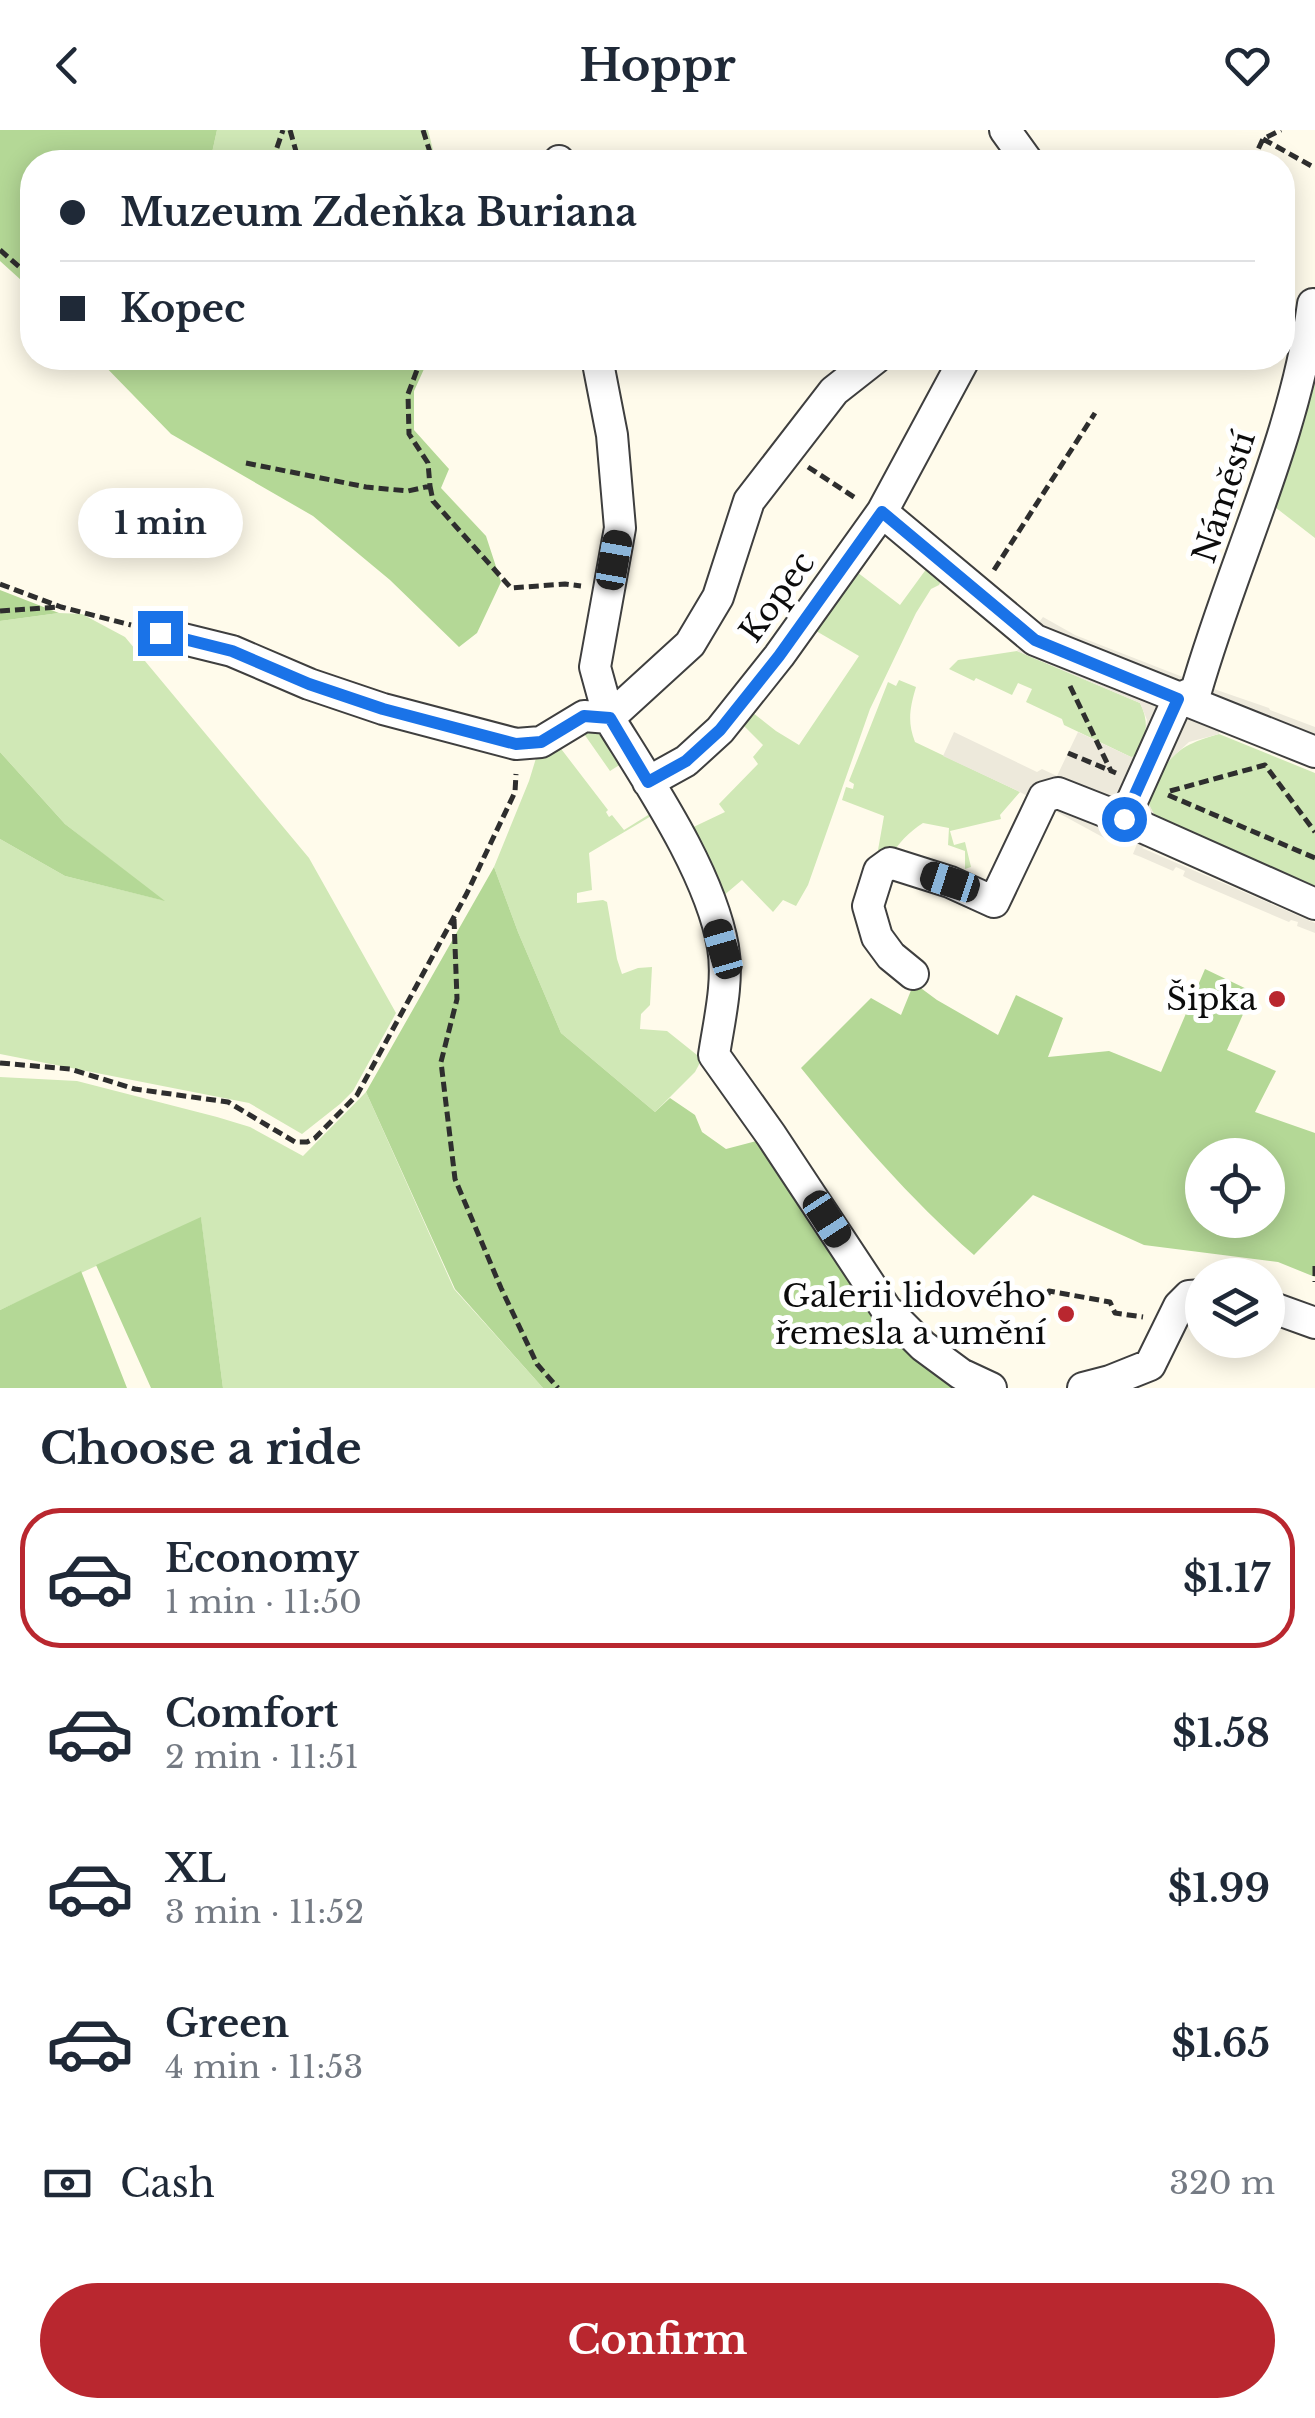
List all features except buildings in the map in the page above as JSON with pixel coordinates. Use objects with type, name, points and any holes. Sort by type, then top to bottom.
[{"type":"street","name":"Náměstí","points":[[1124,819],[1178,699],[1196,691],[1273,466],[1306,351],[1313,304]]},
{"type":"street","points":[[599,370],[612,435],[620,528],[596,667],[610,718],[709,898],[723,949],[722,1002],[714,1055],[886,1309],[923,1346],[961,1374],[991,1388]]},
{"type":"street","name":"Kopec","points":[[610,718],[690,644],[718,598],[749,501],[834,391],[861,370]]},
{"type":"street","name":"Kopec","points":[[648,782],[686,761],[720,730],[779,656],[882,512],[958,370]]},
{"type":"street","points":[[882,512],[1035,640],[1315,752]]},
{"type":"street","points":[[160,633],[232,651],[309,684],[383,709],[516,744],[541,742],[584,716],[610,718]]},
{"type":"street","points":[[913,974],[891,956],[877,936],[868,906],[879,871],[890,863],[950,882],[994,902],[1044,797],[1058,792],[1315,904]]},
{"type":"street","points":[[1083,1388],[1150,1364],[1178,1306],[1185,1300]]},
{"type":"street","points":[[1285,1312],[1315,1323]]},
{"type":"path","points":[[1258,150],[1263,139],[1282,130]]},
{"type":"path","points":[[1263,139],[1283,150]]},
{"type":"path","points":[[0,250],[20,268]]},
{"type":"path","points":[[417,370],[408,394],[409,434],[428,463],[433,500],[511,588],[565,584],[594,588]]},
{"type":"path","points":[[979,594],[1096,412]]},
{"type":"path","points":[[800,436],[807,441],[795,459],[882,512]]},
{"type":"path","points":[[246,462],[366,487],[408,491],[430,486]]},
{"type":"path","points":[[0,584],[61,607],[160,633]]},
{"type":"path","points":[[0,611],[61,607]]},
{"type":"path","points":[[1052,647],[1110,771]]},
{"type":"path","points":[[0,1063],[70,1069],[135,1089],[228,1102],[294,1142],[314,1138],[357,1095],[454,918],[515,792],[516,744]]},
{"type":"path","points":[[1068,753],[1140,783]]},
{"type":"path","points":[[1315,832],[1265,765],[1163,793],[1315,858]]},
{"type":"path","points":[[454,918],[457,999],[441,1062],[456,1180],[537,1364],[558,1388]]},
{"type":"path","points":[[1315,1266],[1315,1282]]},
{"type":"path","points":[[1048,1294],[1110,1302],[1115,1313]]},
{"type":"green space","points":[[0,130],[217,130],[213,150],[20,150],[20,279],[0,261]]},
{"type":"green space","points":[[217,130],[428,130],[433,150],[213,150]]},
{"type":"green space","points":[[1315,355],[1315,538],[1271,504]]},
{"type":"green space","points":[[109,370],[424,370],[414,391],[414,430],[449,469],[441,488],[486,536],[501,582],[477,633],[459,647],[390,580],[313,516],[171,434]]},
{"type":"green space","points":[[927,568],[942,579],[916,613],[870,709],[808,885],[796,906],[783,900],[773,912],[742,880],[716,902],[683,832],[725,812],[719,804],[758,764],[753,757],[763,745],[741,723],[748,709],[799,745],[859,656],[811,628],[853,569],[900,605]]},
{"type":"green space","points":[[0,590],[59,613],[0,621]]},
{"type":"green space","points":[[82,614],[125,637],[309,858],[396,1013],[353,1091],[302,1134],[249,1103],[0,1054],[0,839],[65,876],[162,900],[65,824],[0,752],[0,621]]},
{"type":"green space","points":[[1017,651],[1140,703],[1146,729],[1139,756],[1131,757],[1064,725],[1062,719],[1026,702],[1032,689],[1018,683],[1012,695],[949,669],[958,660]]},
{"type":"green space","points":[[899,680],[916,687],[910,714],[915,742],[1020,792],[1000,815],[1001,819],[950,831],[954,845],[965,842],[971,867],[965,869],[965,851],[948,845],[949,828],[923,823],[904,838],[890,858],[878,850],[884,816],[842,800],[846,787],[853,789],[854,784],[849,781],[888,682],[896,686]]},
{"type":"green space","points":[[599,716],[663,809],[589,853],[592,890],[577,893],[577,903],[607,902],[622,974],[652,967],[650,1005],[641,1014],[640,1029],[667,1031],[702,1059],[695,1072],[655,1112],[561,1033],[494,867],[541,742],[552,737],[608,810],[609,817],[612,815],[624,830],[653,812],[621,764],[610,771],[575,721]]},
{"type":"green space","points":[[1219,734],[1315,773],[1315,886],[1155,816],[1147,802],[1166,765],[1191,744]]},
{"type":"green space","points":[[0,752],[65,824],[165,901],[65,876],[0,839]]},
{"type":"green space","points":[[494,867],[561,1033],[655,1112],[670,1098],[695,1115],[702,1132],[726,1149],[764,1139],[968,1388],[543,1388],[455,1289],[366,1092]]},
{"type":"green space","points":[[1205,969],[1253,992],[1227,1050],[1276,1071],[1255,1112],[1315,1133],[1315,1277],[1285,1265],[1285,1258],[1246,1258],[1144,1245],[1033,1195],[974,1255],[883,1165],[801,1068],[871,998],[901,1015],[914,983],[998,1035],[1016,995],[1063,1018],[1048,1057],[1109,1051],[1161,1072]]},
{"type":"green space","points":[[0,1077],[77,1081],[217,1117],[250,1127],[303,1156],[366,1092],[454,1289],[543,1388],[223,1388],[201,1218],[0,1310]]},
{"type":"green space","points":[[201,1217],[223,1388],[151,1388],[96,1265]]},
{"type":"green space","points":[[81,1271],[127,1388],[0,1388],[0,1310]]},
{"type":"shaded area","points":[[1043,617],[1075,635],[1315,727],[1315,752],[1224,718],[1219,734],[1189,742],[1165,764],[1148,802],[1155,816],[1315,886],[1315,904],[1161,835],[1142,848],[1315,923],[1315,933],[1297,926],[1298,922],[1289,922],[1193,881],[1176,867],[1173,871],[1133,854],[1137,844],[1123,841],[1119,846],[1020,792],[943,756],[954,732],[1037,772],[1042,769],[1057,776],[1078,732],[1131,757],[1139,755],[1147,720],[1140,703],[1017,651]]},
{"type":"place","name":"Šipka","points":[[1277,999]]},
{"type":"place","name":"Galerii lidového řemesla a umění","points":[[1066,1314]]},
{"type":"route","points":[[160,633],[232,651],[309,684],[383,709],[516,744],[541,742],[584,716],[610,718],[648,782],[686,761],[720,730],[779,656],[882,512],[1035,640],[1178,699],[1124,819]]}]
